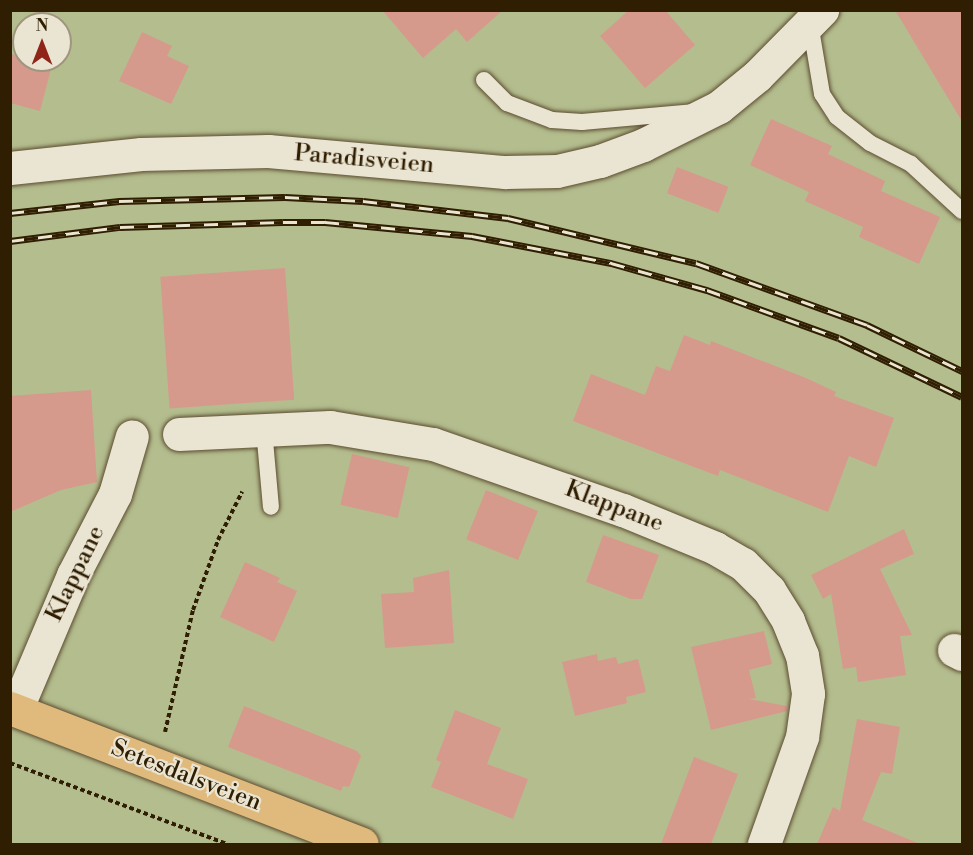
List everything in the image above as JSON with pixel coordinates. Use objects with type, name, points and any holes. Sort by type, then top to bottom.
[{"type":"highway","name":"Setesdalsveien","points":[[13,709],[362,844]]},
{"type":"street","name":"Paradisveien","points":[[10,168],[141,154],[268,152],[505,172],[557,171],[632,149],[706,113],[757,76],[816,17]]},
{"type":"street","name":"Klappane","points":[[179,434],[330,428],[433,444],[623,510],[715,548],[742,564],[769,590],[788,621],[802,655],[808,694],[802,737],[764,844]]},
{"type":"street","name":"Klappane","points":[[13,709],[69,586],[115,494],[132,436]]},
{"type":"lane","name":"Paradisveien","points":[[816,17],[822,94],[837,117],[870,143],[911,164],[963,211]]},
{"type":"lane","points":[[484,80],[507,103],[552,120],[582,122],[651,113],[706,113]]},
{"type":"lane","points":[[264,429],[271,507]]},
{"type":"path","points":[[156,765],[193,610],[218,540],[248,480],[268,471]]},
{"type":"path","points":[[10,763],[227,844]]},
{"type":"green space","points":[[10,11],[962,11],[962,844],[11,844]]},
{"type":"building","points":[[382,10],[503,10],[467,42],[456,29],[423,58]]},
{"type":"building","points":[[629,10],[665,10],[695,45],[645,88],[600,36]]},
{"type":"building","points":[[895,10],[963,10],[963,123],[919,50]]},
{"type":"building","points":[[142,32],[172,46],[167,56],[189,66],[171,104],[119,81]]},
{"type":"building","points":[[10,53],[12,54],[12,72],[50,72],[40,111],[10,103]]},
{"type":"building","points":[[771,119],[832,146],[828,154],[885,181],[881,191],[940,217],[919,264],[859,237],[863,227],[805,201],[809,192],[750,165]]},
{"type":"building","points":[[677,167],[728,187],[718,213],[667,193]]},
{"type":"building","points":[[285,268],[294,400],[170,408],[160,277]]},
{"type":"building","points":[[684,335],[710,345],[711,341],[806,378],[836,392],[834,396],[894,418],[876,467],[849,456],[828,512],[720,470],[718,476],[573,421],[591,374],[645,395],[656,366],[670,371]]},
{"type":"building","points":[[91,390],[97,482],[61,490],[10,512],[10,396]]},
{"type":"building","points":[[352,454],[409,467],[398,518],[340,505]]},
{"type":"building","points":[[486,490],[538,511],[518,560],[466,539]]},
{"type":"building","points":[[904,529],[914,554],[880,569],[912,635],[900,636],[906,675],[858,682],[856,667],[843,669],[831,594],[823,599],[811,575]]},
{"type":"building","points":[[603,535],[659,555],[642,599],[631,599],[586,582]]},
{"type":"building","points":[[245,562],[280,578],[277,582],[297,591],[274,642],[220,617]]},
{"type":"building","points":[[449,570],[454,643],[385,648],[381,594],[414,592],[413,578]]},
{"type":"building","points":[[764,631],[772,664],[749,670],[756,698],[749,699],[787,706],[787,711],[711,730],[691,647]]},
{"type":"building","points":[[597,654],[598,661],[616,657],[618,664],[638,659],[646,692],[626,697],[627,703],[575,716],[562,662]]},
{"type":"building","points":[[244,706],[357,751],[361,756],[349,787],[343,786],[341,791],[228,747]]},
{"type":"building","points":[[455,710],[501,728],[487,764],[528,779],[513,819],[431,787],[441,762],[436,760]]},
{"type":"building","points":[[857,719],[900,727],[892,774],[881,772],[862,820],[920,844],[817,844],[833,807],[840,811]]},
{"type":"building","points":[[694,757],[738,774],[711,844],[661,844]]},
{"type":"railway","points":[[10,213],[119,201],[285,197],[363,201],[508,218],[696,263],[867,325],[962,371]]},
{"type":"railway","points":[[10,241],[120,227],[283,222],[325,222],[472,236],[611,263],[707,290],[839,338],[962,397]]}]
